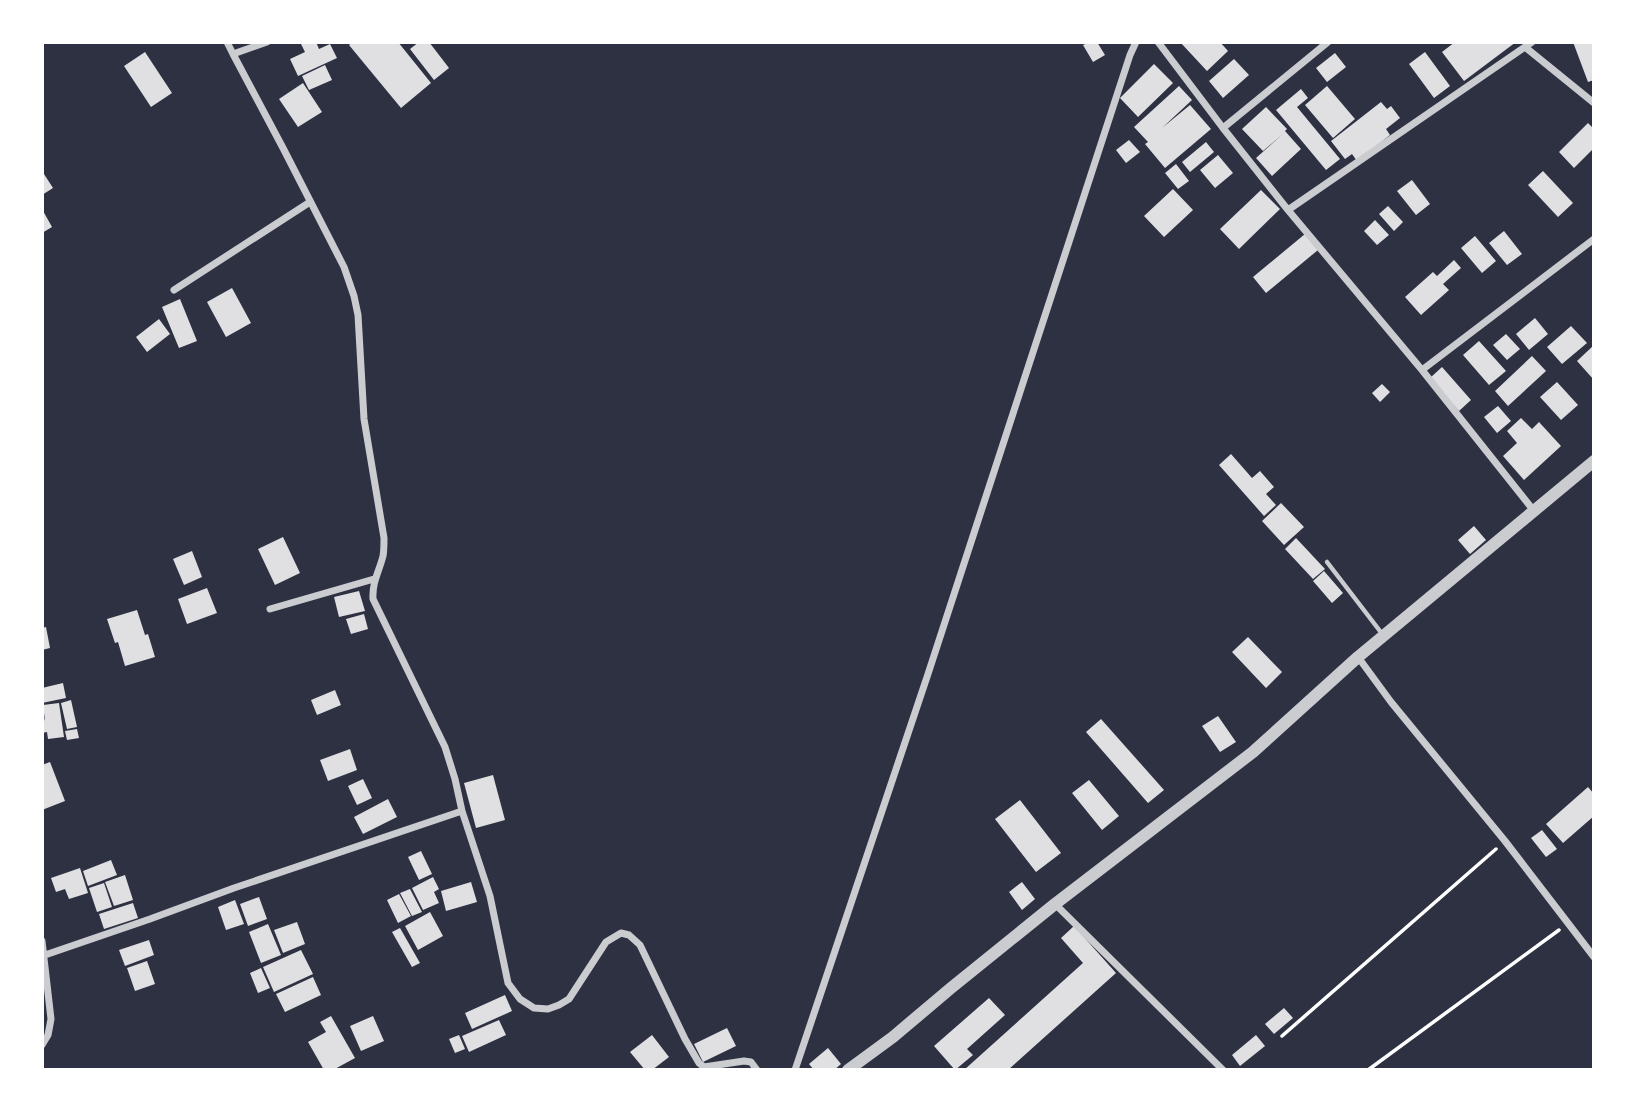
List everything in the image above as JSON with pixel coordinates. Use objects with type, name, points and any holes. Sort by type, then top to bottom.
[{"type":"street","points":[[228,42],[344,267],[354,296],[358,315],[365,419],[384,538],[383,555],[372,589],[373,598],[445,747],[462,811],[490,896],[508,983],[520,999],[534,1009],[548,1009],[559,1005],[569,999],[606,943],[621,933],[629,935],[640,945],[701,1068],[744,1061],[751,1062],[757,1070]]},
{"type":"street","points":[[233,54],[267,42]]},
{"type":"street","points":[[795,1070],[1136,42]]},
{"type":"street","points":[[1157,42],[1288,210],[1422,370],[1534,511]]},
{"type":"street","points":[[1223,128],[1328,42]]},
{"type":"street","points":[[1288,210],[1529,45],[1594,103]]},
{"type":"street","points":[[174,290],[310,202]]},
{"type":"street","points":[[1422,370],[1594,239]]},
{"type":"street","points":[[848,1070],[893,1037],[1055,904],[1253,752],[1358,657],[1594,461]]},
{"type":"street","points":[[270,609],[374,579]]},
{"type":"street","points":[[1358,657],[1594,957]]},
{"type":"street","points":[[45,955],[462,811]]},
{"type":"street","points":[[1055,904],[1223,1070]]},
{"type":"street","points":[[42,941],[51,1027],[42,1045]]},
{"type":"lane","points":[[1327,562],[1384,636]]},
{"type":"path","points":[[1282,1036],[1505,841]]},
{"type":"path","points":[[1368,1070],[1569,923]]},
{"type":"building","points":[[300,42],[316,42],[319,49],[330,44],[337,58],[298,76],[290,59],[305,52]]},
{"type":"building","points":[[353,42],[398,42],[431,83],[401,108],[349,45]]},
{"type":"building","points":[[419,42],[429,42],[449,68],[434,80],[410,49]]},
{"type":"building","points":[[1097,42],[1105,55],[1093,62],[1083,45]]},
{"type":"building","points":[[1180,42],[1220,42],[1228,51],[1207,71]]},
{"type":"building","points":[[1455,42],[1516,42],[1464,81],[1442,52]]},
{"type":"building","points":[[1573,42],[1594,42],[1594,80],[1588,82]]},
{"type":"building","points":[[145,52],[172,93],[151,107],[124,66]]},
{"type":"building","points":[[1425,52],[1450,86],[1434,98],[1409,64]]},
{"type":"building","points":[[1335,53],[1346,67],[1327,82],[1316,68]]},
{"type":"building","points":[[1234,59],[1249,75],[1223,98],[1209,81]]},
{"type":"building","points":[[1154,64],[1173,83],[1138,117],[1120,98]]},
{"type":"building","points":[[325,65],[332,80],[309,90],[302,76]]},
{"type":"building","points":[[303,83],[322,112],[298,127],[279,99]]},
{"type":"building","points":[[1179,86],[1192,100],[1162,128],[1190,105],[1211,129],[1165,168],[1145,144],[1148,142],[1134,127]]},
{"type":"building","points":[[1327,86],[1355,119],[1333,138],[1305,105]]},
{"type":"building","points":[[1301,89],[1308,98],[1297,107],[1340,159],[1326,170],[1276,110]]},
{"type":"building","points":[[1381,102],[1387,109],[1391,106],[1400,118],[1386,129],[1390,135],[1357,161],[1352,154],[1345,159],[1331,141]]},
{"type":"building","points":[[1266,107],[1301,149],[1272,176],[1256,158],[1284,133],[1263,151],[1242,129]]},
{"type":"building","points":[[1588,123],[1594,129],[1594,148],[1574,168],[1559,152]]},
{"type":"building","points":[[1129,140],[1140,152],[1126,163],[1116,150]]},
{"type":"building","points":[[1206,142],[1214,152],[1190,172],[1182,162]]},
{"type":"building","points":[[1218,155],[1233,173],[1215,188],[1200,170]]},
{"type":"building","points":[[1176,164],[1189,181],[1178,189],[1165,173]]},
{"type":"building","points":[[1543,171],[1573,203],[1558,217],[1528,185]]},
{"type":"building","points":[[44,174],[53,188],[42,195],[42,176]]},
{"type":"building","points":[[1412,180],[1430,204],[1416,215],[1397,191]]},
{"type":"building","points":[[1173,189],[1193,210],[1164,237],[1144,216]]},
{"type":"building","points":[[1261,190],[1280,209],[1239,249],[1220,229]]},
{"type":"building","points":[[1388,206],[1403,222],[1394,231],[1379,214]]},
{"type":"building","points":[[42,209],[52,227],[42,233]]},
{"type":"building","points":[[1375,220],[1389,235],[1377,245],[1364,231]]},
{"type":"building","points":[[1504,231],[1522,254],[1507,265],[1489,243]]},
{"type":"building","points":[[1305,234],[1318,250],[1266,293],[1253,277]]},
{"type":"building","points":[[1475,236],[1496,261],[1482,273],[1461,248]]},
{"type":"building","points":[[1454,260],[1461,268],[1443,284],[1449,290],[1421,315],[1405,297],[1433,272],[1437,276]]},
{"type":"building","points":[[232,288],[251,323],[226,337],[207,302]]},
{"type":"building","points":[[180,299],[197,341],[179,348],[162,307]]},
{"type":"building","points":[[1535,318],[1548,334],[1529,350],[1516,334]]},
{"type":"building","points":[[159,319],[170,334],[147,352],[136,337]]},
{"type":"building","points":[[1571,326],[1587,343],[1562,364],[1547,347]]},
{"type":"building","points":[[1506,334],[1520,349],[1507,360],[1493,345]]},
{"type":"building","points":[[1479,341],[1506,371],[1489,385],[1463,355]]},
{"type":"building","points":[[1594,345],[1594,380],[1577,361]]},
{"type":"building","points":[[1532,356],[1546,371],[1508,406],[1495,391]]},
{"type":"building","points":[[1442,367],[1471,400],[1459,411],[1430,378]]},
{"type":"building","points":[[1557,382],[1578,405],[1561,420],[1540,397]]},
{"type":"building","points":[[1382,384],[1390,392],[1380,402],[1372,393]]},
{"type":"building","points":[[1498,406],[1511,421],[1497,433],[1484,417]]},
{"type":"building","points":[[1521,418],[1532,429],[1539,422],[1561,446],[1524,480],[1503,456],[1517,443],[1507,431]]},
{"type":"building","points":[[1231,454],[1252,478],[1260,471],[1274,487],[1266,494],[1276,505],[1264,516],[1219,465]]},
{"type":"building","points":[[1281,503],[1304,527],[1284,545],[1262,521]]},
{"type":"building","points":[[1474,526],[1486,540],[1470,554],[1458,540]]},
{"type":"building","points":[[283,537],[300,573],[275,585],[258,549]]},
{"type":"building","points":[[1296,538],[1325,569],[1313,579],[1285,549]]},
{"type":"building","points":[[192,551],[202,577],[184,585],[173,559]]},
{"type":"building","points":[[1324,571],[1343,593],[1332,603],[1313,581]]},
{"type":"building","points":[[207,588],[217,613],[187,624],[178,599]]},
{"type":"building","points":[[359,591],[365,611],[339,617],[334,597]]},
{"type":"building","points":[[137,610],[155,657],[125,666],[107,619]]},
{"type":"building","points":[[364,614],[368,629],[351,634],[346,619]]},
{"type":"building","points":[[46,627],[50,648],[42,650],[42,628]]},
{"type":"building","points":[[1248,637],[1282,672],[1266,688],[1232,652]]},
{"type":"building","points":[[63,683],[66,698],[42,703],[42,688]]},
{"type":"building","points":[[335,690],[341,705],[317,715],[311,700]]},
{"type":"building","points":[[71,700],[77,727],[67,729],[61,703]]},
{"type":"building","points":[[59,703],[64,737],[48,739],[47,732],[42,733],[43,715],[45,721],[43,705]]},
{"type":"building","points":[[1218,716],[1236,742],[1220,752],[1202,726]]},
{"type":"building","points":[[1101,719],[1164,790],[1148,803],[1086,732]]},
{"type":"building","points":[[77,729],[79,738],[67,740],[65,731]]},
{"type":"building","points":[[350,749],[357,770],[328,781],[320,760]]},
{"type":"building","points":[[50,762],[65,801],[42,810],[42,765]]},
{"type":"building","points":[[493,775],[505,820],[476,828],[464,783]]},
{"type":"building","points":[[363,779],[372,798],[357,805],[348,786]]},
{"type":"building","points":[[1089,780],[1119,816],[1102,830],[1072,793]]},
{"type":"building","points":[[1588,787],[1594,794],[1594,816],[1563,843],[1546,824]]},
{"type":"building","points":[[388,799],[397,817],[363,834],[354,817]]},
{"type":"building","points":[[1020,800],[1061,853],[1036,872],[995,819]]},
{"type":"building","points":[[1542,830],[1557,849],[1546,857],[1531,838]]},
{"type":"building","points":[[421,851],[432,874],[419,880],[408,857]]},
{"type":"building","points":[[111,860],[117,875],[88,886],[83,871]]},
{"type":"building","points":[[80,868],[88,893],[69,899],[65,889],[56,892],[51,878]]},
{"type":"building","points":[[125,875],[133,900],[114,906],[105,882]]},
{"type":"building","points":[[433,877],[439,889],[434,892],[439,903],[423,910],[412,888]]},
{"type":"building","points":[[471,882],[477,902],[446,911],[441,891]]},
{"type":"building","points":[[1022,882],[1035,899],[1022,910],[1009,892]]},
{"type":"building","points":[[104,883],[112,907],[97,912],[89,888]]},
{"type":"building","points":[[410,889],[422,912],[412,916],[400,893]]},
{"type":"building","points":[[399,894],[411,916],[398,923],[387,900]]},
{"type":"building","points":[[259,897],[267,919],[248,926],[240,904]]},
{"type":"building","points":[[235,900],[244,924],[226,930],[218,907]]},
{"type":"building","points":[[133,903],[138,918],[104,929],[99,914]]},
{"type":"building","points":[[430,912],[443,936],[418,950],[405,926]]},
{"type":"building","points":[[297,922],[305,944],[283,953],[274,930]]},
{"type":"building","points":[[268,924],[281,955],[261,963],[249,932]]},
{"type":"building","points":[[1074,926],[1116,973],[1008,1070],[964,1070],[1083,963],[1061,938]]},
{"type":"building","points":[[400,928],[420,963],[412,967],[392,932]]},
{"type":"building","points":[[149,940],[154,955],[125,966],[119,950]]},
{"type":"building","points":[[301,950],[313,974],[274,992],[263,967]]},
{"type":"building","points":[[147,961],[155,984],[135,991],[127,968]]},
{"type":"building","points":[[261,968],[270,988],[258,993],[250,973]]},
{"type":"building","points":[[313,977],[321,995],[285,1012],[276,994]]},
{"type":"building","points":[[505,995],[512,1011],[472,1029],[465,1013]]},
{"type":"building","points":[[989,998],[1005,1015],[967,1049],[973,1055],[955,1070],[934,1046]]},
{"type":"building","points":[[1284,1008],[1293,1018],[1274,1034],[1265,1024]]},
{"type":"building","points":[[331,1016],[355,1058],[333,1070],[324,1070],[308,1042],[326,1032],[320,1022]]},
{"type":"building","points":[[373,1016],[384,1041],[361,1051],[350,1026]]},
{"type":"building","points":[[499,1020],[506,1035],[469,1052],[462,1036]]},
{"type":"building","points":[[727,1028],[736,1046],[703,1062],[694,1044]]},
{"type":"building","points":[[459,1035],[465,1049],[455,1053],[449,1039]]},
{"type":"building","points":[[652,1035],[669,1057],[652,1070],[645,1070],[630,1052]]},
{"type":"building","points":[[1256,1035],[1265,1046],[1240,1066],[1232,1055]]},
{"type":"building","points":[[828,1048],[841,1064],[834,1070],[814,1070],[809,1064]]}]
